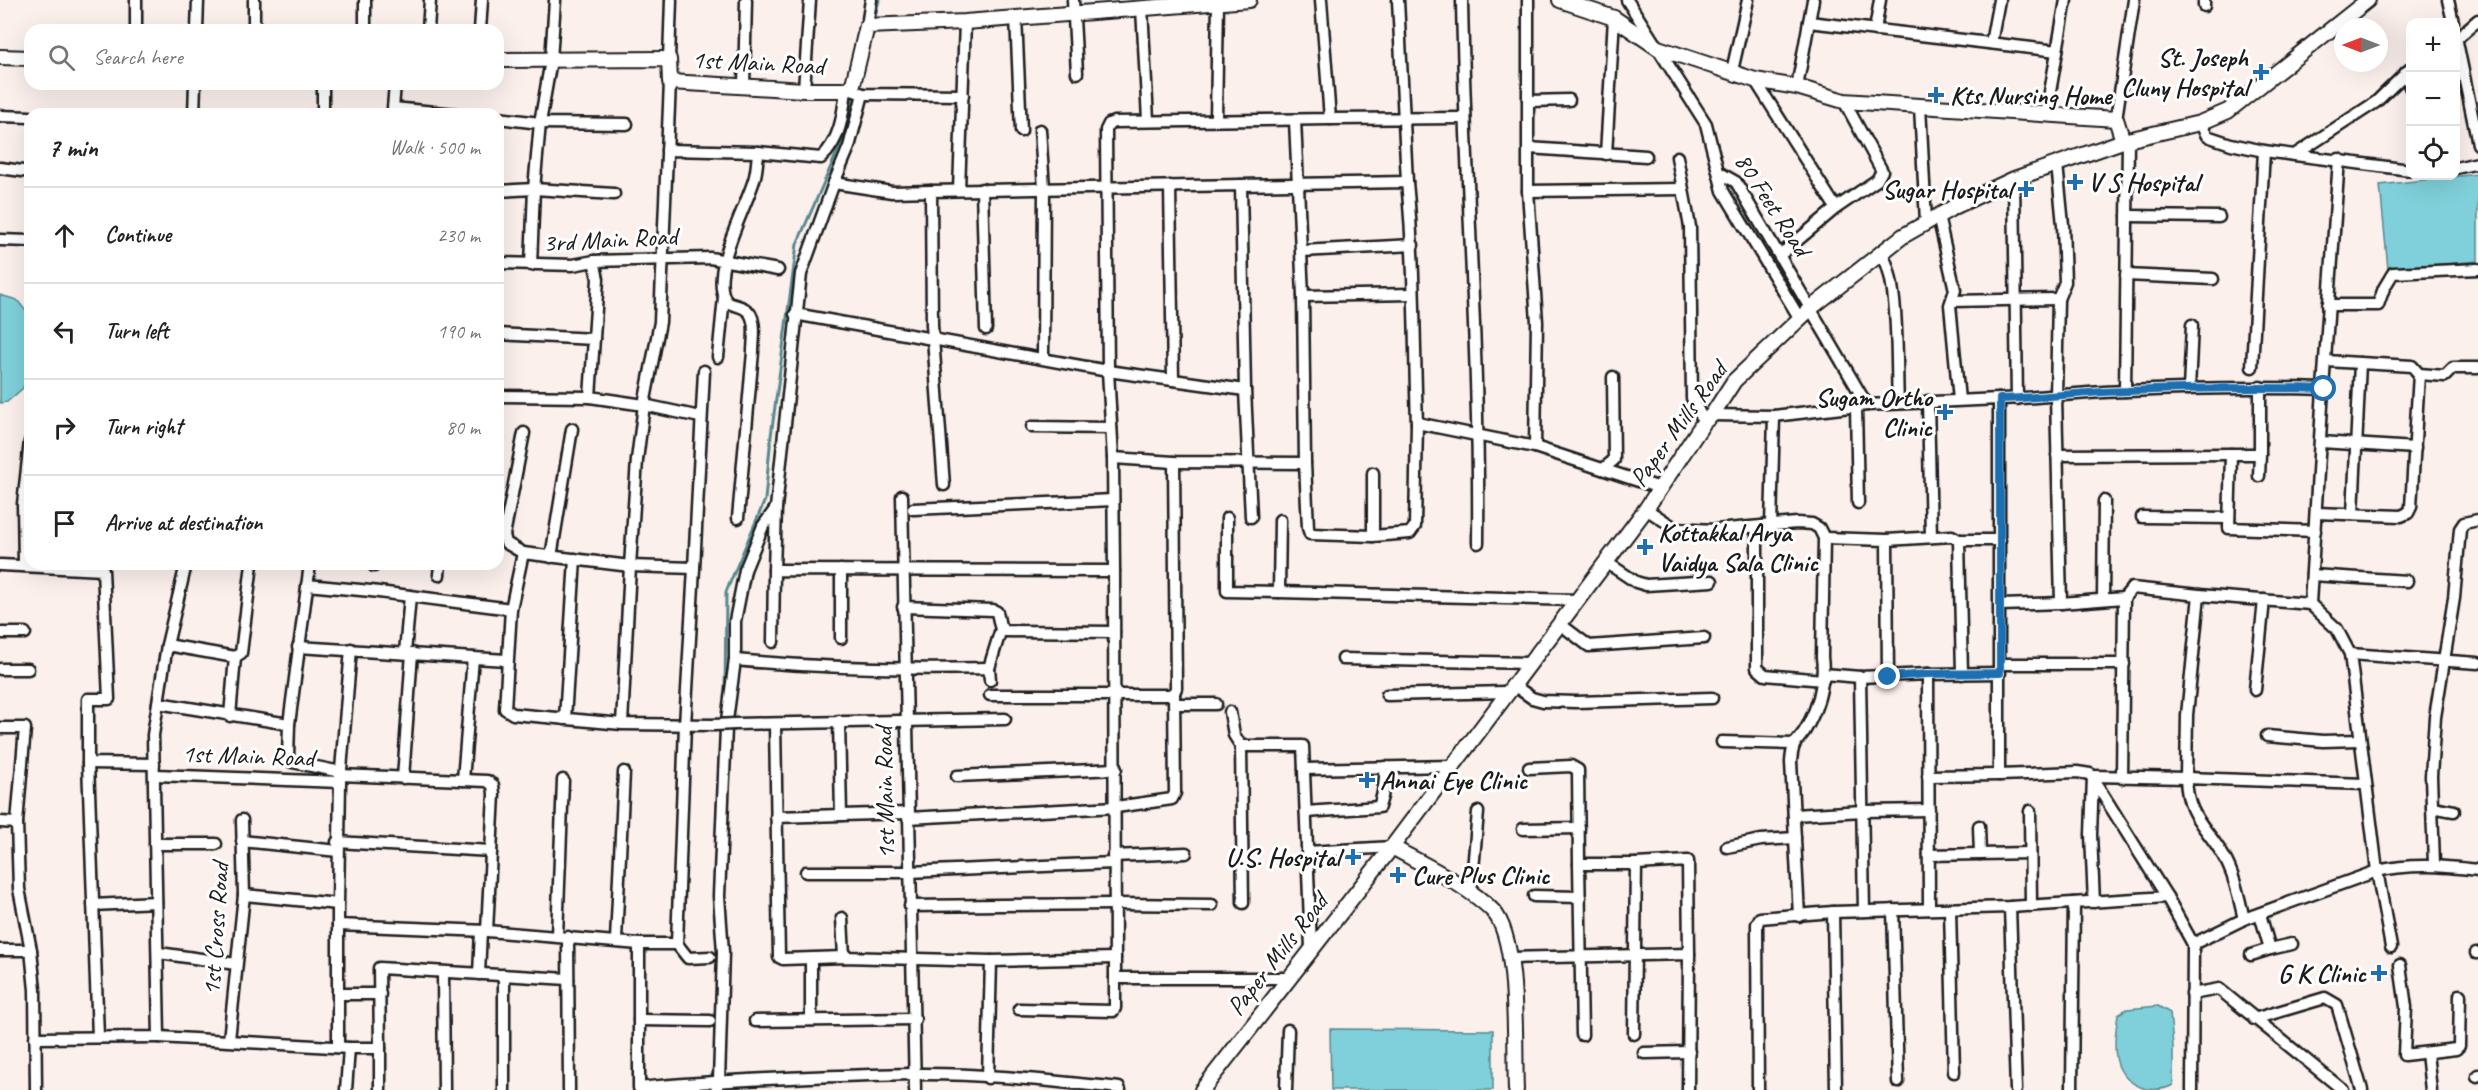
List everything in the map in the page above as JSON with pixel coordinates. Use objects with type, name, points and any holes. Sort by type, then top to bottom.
[{"type":"main road","points":[[854,91],[853,84],[871,26],[965,22],[1016,17],[1073,6],[1142,8],[1249,0]]},
{"type":"main road","points":[[1560,0],[1614,18],[1658,48],[1755,80],[1797,87],[1844,101],[2116,119],[2126,141]]},
{"type":"main road","name":"Paper Mills Road","points":[[1202,1090],[1392,847],[1509,688],[1560,624],[1646,509],[1734,381],[1811,308],[1904,236],[1932,219],[2014,179],[2126,141],[2200,123],[2228,111],[2368,0]]},
{"type":"main road","points":[[0,57],[24,58]]},
{"type":"main road","name":"1st Main Road","points":[[504,60],[669,59],[670,82],[854,91]]},
{"type":"main road","points":[[1392,847],[1471,893],[1494,911],[1503,928],[1511,958],[1516,1090]]},
{"type":"street","points":[[136,0],[136,24]]},
{"type":"street","points":[[197,24],[198,0]]},
{"type":"street","points":[[254,24],[255,0]]},
{"type":"street","points":[[365,0],[365,24]]},
{"type":"street","points":[[428,24],[430,0]]},
{"type":"street","points":[[480,24],[482,0]]},
{"type":"street","points":[[531,265],[534,189],[540,123],[551,60],[555,0]]},
{"type":"street","points":[[669,59],[671,0]]},
{"type":"street","points":[[744,87],[746,0]]},
{"type":"street","points":[[804,90],[810,0]]},
{"type":"street","points":[[871,26],[872,0]]},
{"type":"street","points":[[1321,0],[1330,119]]},
{"type":"street","points":[[1295,120],[1302,251],[1308,528],[1310,534],[1315,536],[1403,536],[1410,533],[1414,526],[1417,423],[1412,294],[1413,245],[1403,117],[1398,0]]},
{"type":"street","points":[[1462,0],[1464,118],[1479,437],[1478,543]]},
{"type":"street","points":[[1528,0],[1528,190],[1537,322],[1535,447]]},
{"type":"street","name":"80 Feet Road","points":[[1627,0],[1706,124],[1720,173],[1736,182],[1867,405]]},
{"type":"street","points":[[1732,71],[1748,0]]},
{"type":"street","points":[[1797,87],[1813,0]]},
{"type":"street","points":[[1875,30],[1880,0]]},
{"type":"street","points":[[1991,43],[1999,0]]},
{"type":"street","points":[[2046,115],[2066,0]]},
{"type":"street","points":[[2116,119],[2134,0]]},
{"type":"street","points":[[2448,0],[2451,18]]},
{"type":"street","points":[[1216,119],[1218,3]]},
{"type":"street","points":[[1073,6],[1077,73]]},
{"type":"street","points":[[1142,8],[1148,120]]},
{"type":"street","points":[[1016,17],[1022,108],[1021,131]]},
{"type":"street","points":[[1606,153],[1614,18]]},
{"type":"street","points":[[2460,35],[2478,20]]},
{"type":"street","points":[[959,190],[965,22]]},
{"type":"street","points":[[1809,22],[2057,51]]},
{"type":"street","points":[[2460,57],[2478,144]]},
{"type":"street","points":[[2296,154],[2376,102],[2406,72]]},
{"type":"street","points":[[1755,80],[1836,208]]},
{"type":"street","points":[[622,724],[637,460],[644,405],[660,322],[670,82]]},
{"type":"street","points":[[194,108],[195,90]]},
{"type":"street","points":[[323,90],[323,108]]},
{"type":"street","points":[[393,108],[394,90]]},
{"type":"street","points":[[668,150],[758,152],[821,158],[840,129],[854,91]]},
{"type":"street","points":[[773,642],[776,508],[795,314],[801,274],[849,147],[854,91]]},
{"type":"street","name":"1st Main Road","points":[[854,91],[963,95]]},
{"type":"street","points":[[1529,101],[1569,100]]},
{"type":"street","points":[[1780,255],[1836,208],[1877,180],[1882,171],[1844,101]]},
{"type":"street","points":[[1920,106],[1932,219],[1955,290],[1950,305],[1959,400]]},
{"type":"street","points":[[0,116],[24,117]]},
{"type":"street","points":[[1019,1009],[1113,1011],[1115,1008],[1113,860],[1116,770],[1113,458],[1108,371],[1107,130],[1109,124],[1148,120],[1464,118]]},
{"type":"street","points":[[504,119],[540,123],[627,124]]},
{"type":"street","points":[[2200,123],[2207,136],[2217,141],[2264,151],[2406,170]]},
{"type":"street","points":[[1040,130],[1044,188],[1043,358]]},
{"type":"street","points":[[2125,391],[2126,141]]},
{"type":"street","points":[[1529,148],[1646,156]]},
{"type":"street","points":[[2252,367],[2264,151]]},
{"type":"street","points":[[718,357],[725,259],[753,183],[758,152]]},
{"type":"street","points":[[1677,157],[1690,227],[1692,251],[1692,398],[1708,419],[1774,416],[1867,405],[2056,397],[2125,391],[2260,387],[2324,389]]},
{"type":"street","points":[[2310,604],[2339,159]]},
{"type":"street","points":[[2460,167],[2478,163]]},
{"type":"street","points":[[2056,164],[2063,225],[2065,282],[2058,298],[2056,397],[2061,603]]},
{"type":"street","points":[[0,168],[24,171]]},
{"type":"street","points":[[1720,173],[1723,190],[1800,319]]},
{"type":"street","points":[[2014,179],[2017,399]]},
{"type":"street","points":[[834,183],[892,192],[1407,182]]},
{"type":"street","points":[[1241,185],[1245,390],[1251,517]]},
{"type":"street","points":[[1170,186],[1173,381]]},
{"type":"street","points":[[504,191],[534,189],[614,194]]},
{"type":"street","points":[[982,189],[986,329]]},
{"type":"street","points":[[1528,190],[1683,189]]},
{"type":"street","points":[[931,191],[934,340],[944,485]]},
{"type":"street","points":[[2127,216],[2218,217]]},
{"type":"street","points":[[0,240],[24,241]]},
{"type":"street","points":[[1302,251],[1413,245]]},
{"type":"street","points":[[1881,253],[1888,262],[1893,298],[1898,403]]},
{"type":"street","name":"3rd Main Road","points":[[504,263],[573,265],[594,261],[664,258],[725,259],[778,270]]},
{"type":"street","points":[[590,397],[598,279],[594,261]]},
{"type":"street","points":[[2328,305],[2378,305],[2393,273],[2478,269]]},
{"type":"street","points":[[2126,275],[2213,279]]},
{"type":"street","points":[[1303,296],[1412,294]]},
{"type":"street","points":[[724,297],[730,304],[749,311],[752,315],[753,328],[753,352],[738,518]]},
{"type":"street","points":[[1952,300],[2058,298]]},
{"type":"street","points":[[795,314],[1108,371],[1245,390]]},
{"type":"street","points":[[2189,389],[2192,325]]},
{"type":"street","points":[[504,334],[594,339]]},
{"type":"street","points":[[2316,513],[2400,516],[2408,513],[2411,507],[2415,448],[2419,374],[2412,366],[2326,361]]},
{"type":"street","points":[[2353,514],[2360,363]]},
{"type":"street","points":[[2419,374],[2445,376],[2453,368],[2478,368]]},
{"type":"street","points":[[704,371],[685,725],[677,944],[688,958],[710,957]]},
{"type":"street","points":[[1603,469],[1614,460],[1613,376]]},
{"type":"street","points":[[2259,476],[2260,387]]},
{"type":"street","points":[[504,396],[590,397],[700,417]]},
{"type":"street","points":[[1999,775],[2000,399]]},
{"type":"street","points":[[1928,401],[1931,537]]},
{"type":"street","points":[[1856,407],[1858,503]]},
{"type":"street","points":[[1772,526],[1774,416]]},
{"type":"street","points":[[1417,423],[1535,447],[1660,488]]},
{"type":"street","points":[[1032,427],[1111,428]]},
{"type":"street","points":[[551,557],[572,429]]},
{"type":"street","points":[[524,433],[504,535],[506,543],[523,553],[551,557],[630,566],[694,568]]},
{"type":"street","points":[[2321,442],[2415,448]]},
{"type":"street","points":[[2230,454],[2229,528],[2315,531]]},
{"type":"street","points":[[2057,455],[2260,454]]},
{"type":"street","points":[[1113,458],[1174,462],[1305,463]]},
{"type":"street","points":[[776,817],[908,816],[1116,807],[1173,800],[1175,793],[1174,698],[1176,688],[1174,462]]},
{"type":"street","points":[[1373,472],[1373,536]]},
{"type":"street","name":"1st Main Road","points":[[902,495],[915,1090]]},
{"type":"street","points":[[0,565],[24,565],[24,497]]},
{"type":"street","points":[[913,509],[1113,500]]},
{"type":"street","points":[[2103,599],[2104,501]]},
{"type":"street","points":[[714,1084],[720,1046],[717,1019],[723,952],[719,896],[726,728],[735,660],[735,621],[745,570],[764,526],[776,508]]},
{"type":"street","points":[[1646,509],[1675,528],[1715,530],[1797,523],[1812,524],[1819,528],[1824,538],[1823,677],[1807,727],[1792,744],[1791,785],[1799,916]]},
{"type":"street","points":[[2142,517],[2229,518]]},
{"type":"street","points":[[1227,518],[1226,590],[1577,600]]},
{"type":"street","points":[[1279,592],[1280,520]]},
{"type":"street","points":[[2434,864],[2431,776],[2435,717],[2456,582],[2460,529],[2464,523],[2478,520]]},
{"type":"street","points":[[1757,527],[1757,668],[1765,675],[1888,677],[1962,674],[2000,669],[2124,664]]},
{"type":"street","points":[[1824,538],[1887,540],[1952,536],[1959,540],[2000,540]]},
{"type":"street","points":[[1887,540],[1888,677]]},
{"type":"street","points":[[1959,540],[1962,674]]},
{"type":"street","points":[[523,553],[511,609],[503,704],[507,712],[622,724],[685,725],[1005,718]]},
{"type":"street","points":[[565,718],[575,559]]},
{"type":"street","points":[[1606,562],[1636,582],[1646,585],[1712,581]]},
{"type":"street","points":[[98,1037],[88,763],[88,699],[109,699],[103,570]]},
{"type":"street","points":[[159,1037],[153,735],[167,645],[185,570]]},
{"type":"street","points":[[230,716],[235,657],[240,653],[251,570]]},
{"type":"street","points":[[309,570],[289,724],[288,757],[292,762],[340,776]]},
{"type":"street","points":[[774,570],[1114,571]]},
{"type":"street","points":[[841,638],[842,570]]},
{"type":"street","points":[[2312,575],[2407,581]]},
{"type":"street","points":[[306,585],[511,609]]},
{"type":"street","points":[[2122,778],[2124,598],[2132,588],[2310,604],[2337,629],[2350,654],[2377,871],[2391,947]]},
{"type":"street","points":[[2199,595],[2187,715],[2188,803],[2224,857],[2232,874],[2244,919]]},
{"type":"street","points":[[404,778],[410,596]]},
{"type":"street","points":[[2000,604],[2061,603],[2124,598]]},
{"type":"street","points":[[2255,690],[2264,600]]},
{"type":"street","points":[[903,607],[993,610],[998,615],[1001,629],[989,668],[990,680]]},
{"type":"street","points":[[1560,624],[1590,646],[1704,638]]},
{"type":"street","points":[[1001,629],[1114,632]]},
{"type":"street","points":[[0,633],[25,633]]},
{"type":"street","points":[[167,645],[235,657]]},
{"type":"street","points":[[298,647],[506,660]]},
{"type":"street","points":[[346,1090],[338,994],[338,846],[340,776],[351,649]]},
{"type":"street","points":[[2350,654],[2478,663]]},
{"type":"street","points":[[463,780],[473,658]]},
{"type":"street","points":[[1343,658],[1530,663]]},
{"type":"street","points":[[735,660],[827,668],[905,670],[989,668]]},
{"type":"street","points":[[0,669],[28,669]]},
{"type":"street","points":[[1928,674],[1929,909]]},
{"type":"street","points":[[1860,677],[1864,911]]},
{"type":"street","points":[[1387,695],[1509,688],[1543,701],[1712,698]]},
{"type":"street","points":[[990,695],[1169,695],[1174,698],[1216,704]]},
{"type":"street","points":[[158,703],[289,724]]},
{"type":"street","points":[[1230,712],[1234,735],[1241,746],[1244,903]]},
{"type":"street","points":[[839,721],[841,815]]},
{"type":"street","points":[[775,724],[778,953],[783,959],[844,957],[991,961],[1115,958]]},
{"type":"street","points":[[0,728],[25,728],[17,823],[19,889],[31,950],[35,990],[36,1090]]},
{"type":"street","points":[[2267,736],[2323,741],[2360,740]]},
{"type":"street","points":[[1722,742],[1792,744]]},
{"type":"street","points":[[1241,746],[1303,746],[1311,948]]},
{"type":"street","name":"1st Main Road","points":[[88,763],[154,770],[487,781],[493,785],[494,794],[490,851]]},
{"type":"street","points":[[1304,769],[1452,766]]},
{"type":"street","points":[[1529,768],[1571,766],[1578,770],[1582,1035]]},
{"type":"street","points":[[1306,812],[1379,807],[1386,779],[1385,767]]},
{"type":"street","points":[[957,776],[1116,770]]},
{"type":"street","points":[[615,940],[624,772]]},
{"type":"street","points":[[1928,776],[2082,772],[2093,776],[2122,778],[2365,784]]},
{"type":"street","points":[[2093,776],[2193,944],[2192,1090]]},
{"type":"street","points":[[2093,776],[2091,835],[2094,902]]},
{"type":"street","points":[[556,936],[563,780]]},
{"type":"street","points":[[2432,807],[2454,811]]},
{"type":"street","points":[[1794,815],[1929,810]]},
{"type":"street","points":[[2030,811],[2031,906]]},
{"type":"street","points":[[1471,893],[1478,812]]},
{"type":"street","name":"1st Cross Road","points":[[230,1040],[244,895],[242,820]]},
{"type":"street","points":[[0,822],[17,823]]},
{"type":"street","points":[[1979,826],[1980,854]]},
{"type":"street","points":[[1523,829],[1579,828]]},
{"type":"street","points":[[1727,848],[1761,840],[1795,838]]},
{"type":"street","points":[[242,841],[490,851],[479,974]]},
{"type":"street","points":[[155,844],[216,844]]},
{"type":"street","points":[[1307,852],[1392,847]]},
{"type":"street","points":[[806,872],[909,872],[1113,860],[1186,853]]},
{"type":"street","points":[[1929,855],[2030,853]]},
{"type":"street","points":[[1579,864],[1688,861],[1688,1090]]},
{"type":"street","points":[[1634,1034],[1636,864]]},
{"type":"street","points":[[2193,944],[2244,919],[2377,871],[2397,866],[2434,864],[2478,870]]},
{"type":"street","points":[[244,895],[338,904]]},
{"type":"street","points":[[1534,896],[1580,897]]},
{"type":"street","points":[[1758,1090],[1757,924],[1760,918],[1833,912],[2010,907],[2167,897]]},
{"type":"street","points":[[93,905],[156,902]]},
{"type":"street","points":[[2072,1090],[2074,903]]},
{"type":"street","points":[[910,906],[1212,905]]},
{"type":"street","points":[[2010,907],[2016,1090]]},
{"type":"street","points":[[1950,909],[1954,1072]]},
{"type":"street","points":[[1893,910],[1898,1082]]},
{"type":"street","points":[[1833,912],[1836,1090]]},
{"type":"street","points":[[2260,914],[2270,949]]},
{"type":"street","points":[[842,918],[844,957]]},
{"type":"street","points":[[338,925],[484,931],[615,940],[639,944],[677,944]]},
{"type":"street","points":[[568,937],[569,1090]]},
{"type":"street","points":[[639,944],[639,1089],[915,1074],[988,1078],[1046,1086],[1119,1088],[1120,1090]]},
{"type":"street","points":[[2251,955],[2292,944]]},
{"type":"street","points":[[0,950],[31,950]]},
{"type":"street","points":[[159,953],[236,964]]},
{"type":"street","points":[[1511,958],[1689,954]]},
{"type":"street","points":[[811,959],[811,1020]]},
{"type":"street","points":[[988,1078],[991,961]]},
{"type":"street","points":[[2400,965],[2406,1007],[2404,1056],[2456,1049],[2459,1046],[2460,995]]},
{"type":"street","points":[[380,1090],[379,968],[568,979]]},
{"type":"street","points":[[443,972],[444,1090]]},
{"type":"street","points":[[504,975],[504,1090]]},
{"type":"street","points":[[1115,978],[1288,978]]},
{"type":"street","points":[[2193,994],[2219,989],[2343,1090]]},
{"type":"street","points":[[338,994],[380,994]]},
{"type":"street","points":[[2253,1019],[2325,998],[2332,1000],[2337,1005],[2362,1090]]},
{"type":"street","points":[[639,1020],[717,1019]]},
{"type":"street","points":[[755,1021],[915,1019]]},
{"type":"street","points":[[1286,1090],[1288,1030]]},
{"type":"street","points":[[35,1038],[159,1037],[381,1048]]},
{"type":"street","points":[[1644,1053],[1689,1052]]},
{"type":"street","points":[[2427,1053],[2431,1090]]},
{"type":"water","points":[[2478,174],[2478,261],[2388,269],[2380,185],[2425,180],[2460,180],[2460,176]]},
{"type":"water","points":[[0,295],[17,300],[24,309],[24,385],[7,402],[0,403]]},
{"type":"water","points":[[2158,1006],[2170,1013],[2173,1085],[2160,1089],[2146,1089],[2125,1077],[2119,1068],[2115,1048],[2118,1014],[2127,1009]]},
{"type":"water","points":[[1330,1029],[1493,1030],[1493,1090],[1331,1090]]},
{"type":"waterway","points":[[874,22],[879,0]]},
{"type":"waterway","points":[[725,700],[726,592],[765,500],[771,436],[797,244],[845,134],[855,95]]},
{"type":"waterway","points":[[711,1080],[715,1060]]},
{"type":"place","name":"St. Joseph Cluny Hospital","points":[[2261,72]]},
{"type":"place","name":"Kts Nursing Home","points":[[1936,95]]},
{"type":"place","name":"V S Hospital","points":[[2075,182]]},
{"type":"place","name":"Sugar Hospital","points":[[2026,189]]},
{"type":"place","name":"Sugam Ortho Clinic","points":[[1945,412]]},
{"type":"place","name":"Kottakkal Arya Vaidya Sala Clinic","points":[[1645,547]]},
{"type":"place","name":"Annai Eye Clinic","points":[[1367,780]]},
{"type":"place","name":"U.S. Hospital","points":[[1353,857]]},
{"type":"place","name":"Cure Plus Clinic","points":[[1398,875]]},
{"type":"place","name":"G K Clinic","points":[[2379,973]]},
{"type":"route","points":[[1888,677],[2000,673],[2000,399],[2125,391],[2260,387],[2324,389]]}]
